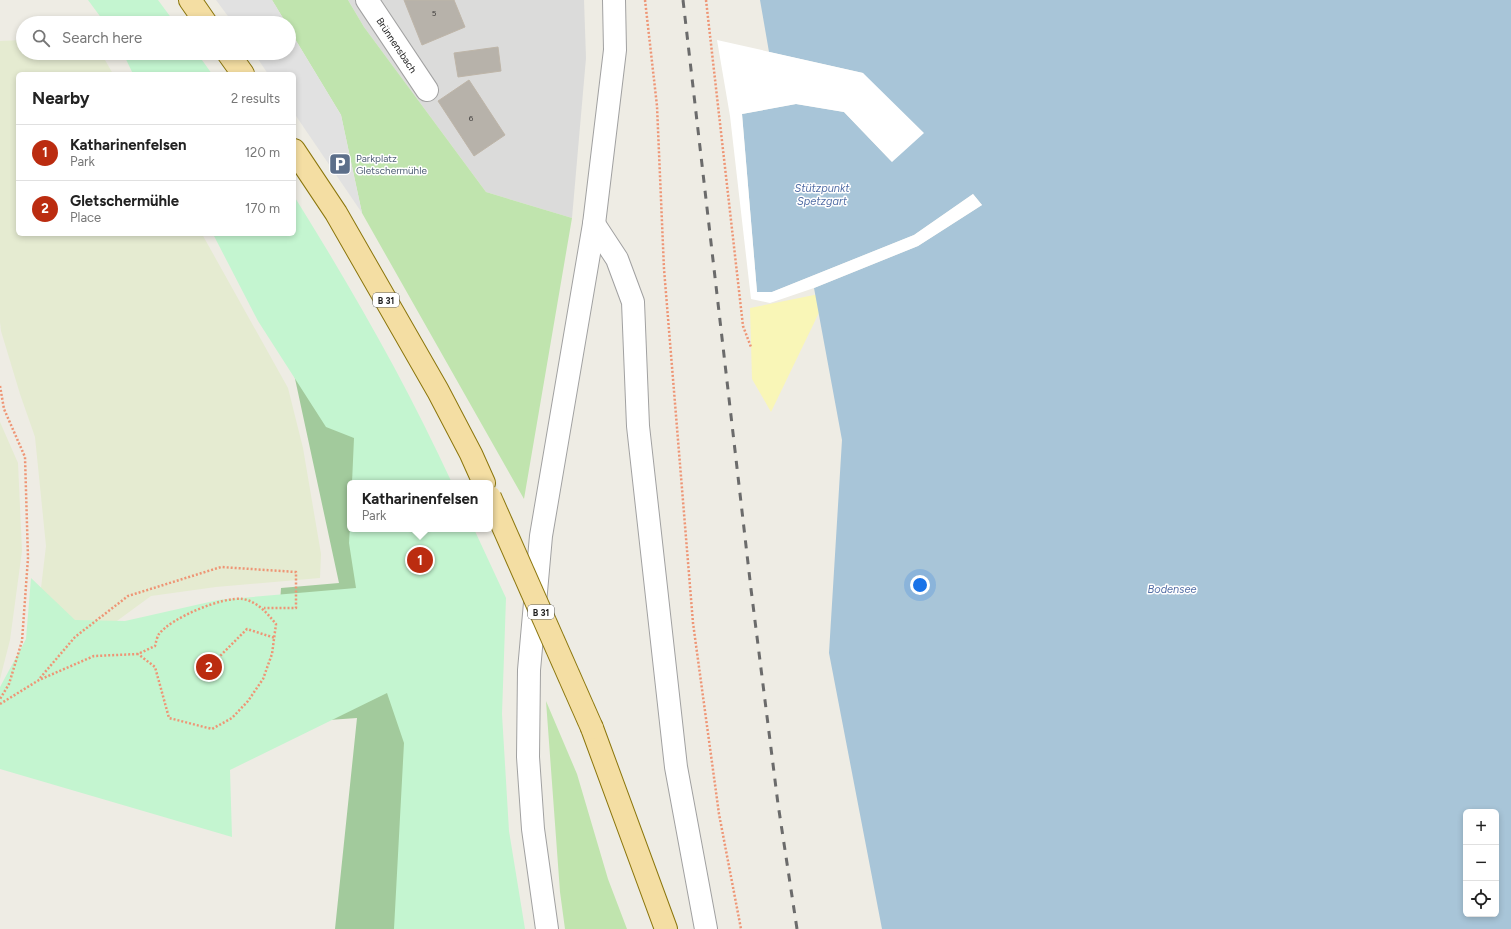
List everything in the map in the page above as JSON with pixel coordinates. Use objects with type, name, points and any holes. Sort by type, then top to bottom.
[{"type":"main road","points":[[190,0],[201,16]]},
{"type":"main road","points":[[233,60],[242,72]]},
{"type":"main road","name":"B 31","points":[[296,153],[336,213],[438,391],[471,454],[483,480]]},
{"type":"main road","name":"B 31","points":[[493,504],[592,728],[666,929]]},
{"type":"street","name":"Brünnensbach","points":[[367,0],[427,90]]},
{"type":"street","points":[[547,929],[533,829],[528,764],[529,670],[541,536],[594,224],[615,50],[614,0]]},
{"type":"street","points":[[594,224],[617,260],[632,302],[638,426],[676,767],[706,929]]},
{"type":"path","points":[[645,0],[657,106],[664,269],[693,623],[719,814],[740,929]]},
{"type":"path","points":[[706,0],[743,326],[751,347]]},
{"type":"path","points":[[0,386],[4,409],[25,457],[28,558],[22,641],[9,684],[0,699]]},
{"type":"path","points":[[0,704],[39,680],[94,656],[138,654],[155,646],[159,634],[186,614],[218,602],[242,599],[264,608],[296,608],[296,572],[221,567],[128,596],[75,638],[39,680]]},
{"type":"path","points":[[138,654],[155,667],[169,718],[212,729],[232,718],[248,701],[263,679],[272,654],[276,624],[264,608]]},
{"type":"path","points":[[208,667],[247,629],[275,638]]},
{"type":"shaded area","points":[[216,0],[272,0],[282,16],[228,16]]},
{"type":"shaded area","points":[[348,0],[584,0],[586,58],[572,218],[486,192],[364,27]]},
{"type":"shaded area","name":"Parkplatz Gletschermühle","points":[[296,41],[341,115],[362,213],[296,116],[296,72],[267,72],[259,60],[296,60]]},
{"type":"green space","points":[[88,0],[158,0],[170,16],[100,16]]},
{"type":"green space","points":[[272,0],[348,0],[364,27],[486,192],[572,218],[524,499],[362,213],[341,115],[296,41],[296,16],[282,16]]},
{"type":"green space","points":[[16,40],[16,60],[105,60],[112,72],[16,72],[16,236],[203,236],[288,388],[303,448],[321,554],[320,578],[216,587],[151,596],[95,637],[31,672],[46,546],[35,437],[20,394],[1,331],[0,322],[0,41]]},
{"type":"green space","points":[[126,60],[202,60],[211,72],[132,72]]},
{"type":"green space","points":[[296,199],[378,337],[416,409],[451,480],[352,480],[354,438],[326,427],[258,321],[214,236],[296,236]]},
{"type":"green space","points":[[291,360],[436,480],[347,480],[347,532],[464,532],[522,929],[335,929],[357,718],[272,724],[281,588],[339,583]]},
{"type":"green space","points":[[0,422],[18,463],[22,551],[10,640],[0,679]]},
{"type":"green space","points":[[350,532],[475,532],[506,598],[502,714],[509,831],[525,929],[394,929],[404,743],[387,693],[230,770],[232,837],[0,769],[0,687],[26,639],[31,578],[75,620],[125,621],[218,600],[356,588],[349,543]]},
{"type":"green space","points":[[546,701],[577,774],[608,879],[627,929],[565,929],[560,892]]},
{"type":"sand","points":[[829,292],[771,412],[752,379],[750,308]]},
{"type":"water","name":"Bodensee","points":[[760,0],[1511,0],[1511,929],[882,929],[829,653],[842,440],[814,288],[918,246],[982,205],[973,194],[914,235],[772,292],[757,292],[742,114],[796,104],[844,112],[892,162],[863,73],[769,52]]},
{"type":"pier","points":[[717,40],[863,73],[924,133],[892,162],[844,112],[796,104],[742,114],[757,292],[772,292],[914,235],[973,194],[982,205],[918,246],[814,288],[770,303],[751,299],[730,116]]},
{"type":"building","points":[[404,0],[454,0],[465,27],[422,45]]},
{"type":"building","points":[[498,47],[501,71],[458,77],[454,53]]},
{"type":"building","points":[[469,80],[505,135],[474,156],[438,101]]},
{"type":"railway","points":[[683,0],[751,589],[778,804],[797,929]]},
{"type":"place","name":"Parkplatz Gletschermühle","points":[[340,164]]},
{"type":"place","name":"Katharinenfelsen","points":[[420,560]]},
{"type":"place","name":"Gletschermühle","points":[[209,667]]},
{"type":"water label","name":"Stützpunkt Spetzgart","points":[[822,194]]}]
